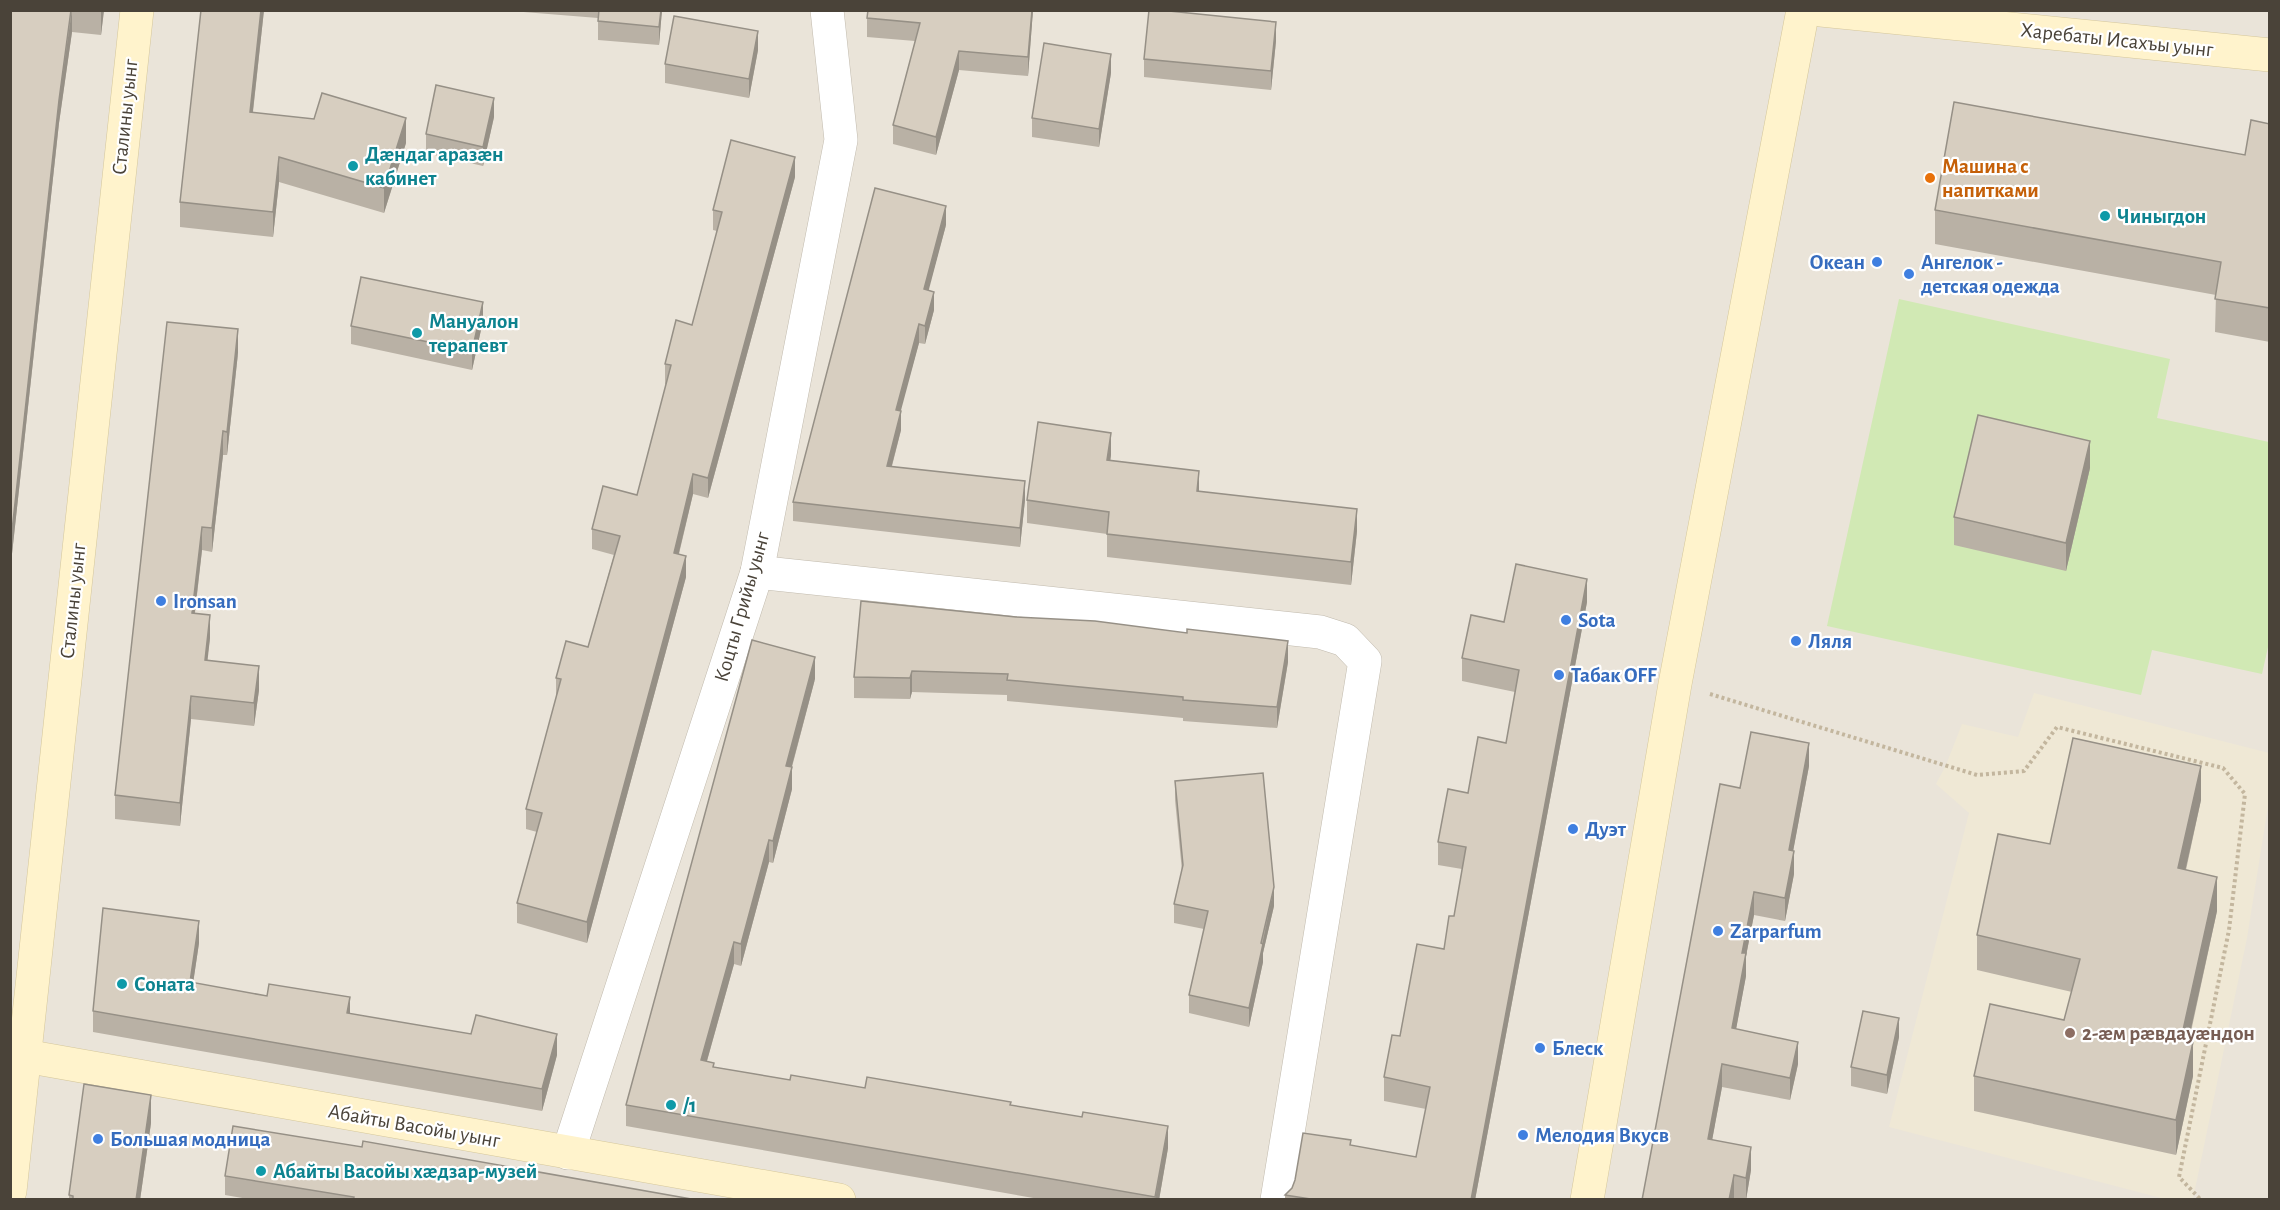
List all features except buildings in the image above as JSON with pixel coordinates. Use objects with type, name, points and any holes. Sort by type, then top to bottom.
[{"type":"street","name":"Сталины уынг","points":[[10,1191],[17,1049],[137,10]]},
{"type":"street","name":"Коцты Грийы уынг","points":[[568,1153],[757,572],[841,140],[826,10]]},
{"type":"street","points":[[1587,1200],[1675,684],[1803,10]]},
{"type":"street","name":"Харебаты Исахъы уынг","points":[[1821,10],[2270,55]]},
{"type":"street","points":[[757,572],[1320,633],[1345,640],[1365,661],[1277,1200]]},
{"type":"street","name":"Абайты Васойы уынг","points":[[17,1049],[568,1153],[839,1200]]},
{"type":"path","points":[[1675,684],[1977,775],[2024,771],[2057,727],[2223,768],[2245,794],[2229,930],[2179,1176],[2201,1200]]},
{"type":"shaded area","points":[[11,11],[2269,11],[2269,1199],[11,1199]]},
{"type":"shaded area","name":"2-æм рӕвдауӕндон","points":[[2034,693],[2269,753],[2269,800],[2247,938],[2193,1199],[2165,1199],[1889,1127],[1969,813],[1936,784],[1962,724],[2018,737]]},
{"type":"green space","points":[[1899,299],[2170,359],[2157,418],[2269,442],[2270,638],[2262,674],[2152,650],[2141,695],[1827,626]]},
{"type":"place","name":"Дæндаг аразæн кабинет","points":[[353,166]]},
{"type":"place","name":"Машина с напитками","points":[[1930,178]]},
{"type":"place","name":"Чиныгдон","points":[[2105,216]]},
{"type":"place","name":"Океан","points":[[1877,262]]},
{"type":"place","name":"Ангелок - детская одежда","points":[[1909,274]]},
{"type":"place","name":"Мануалон терапевт","points":[[417,333]]},
{"type":"place","name":"Ironsan","points":[[161,601]]},
{"type":"place","name":"Sota","points":[[1566,620]]},
{"type":"place","name":"Ляля","points":[[1796,641]]},
{"type":"place","name":"Табак OFF","points":[[1559,675]]},
{"type":"place","name":"Дуэт","points":[[1573,829]]},
{"type":"place","name":"Zarparfum","points":[[1718,931]]},
{"type":"place","name":"Соната","points":[[122,984]]},
{"type":"place","name":"2-æм рӕвдауӕндон","points":[[2070,1033]]},
{"type":"place","name":"Блеск","points":[[1540,1048]]},
{"type":"place","name":"/1","points":[[671,1105]]},
{"type":"place","name":"Мелодия Вкусв","points":[[1523,1135]]},
{"type":"place","name":"Большая модница","points":[[98,1139]]},
{"type":"place","name":"Абайты Васойы хæдзар-музей","points":[[261,1171]]}]
